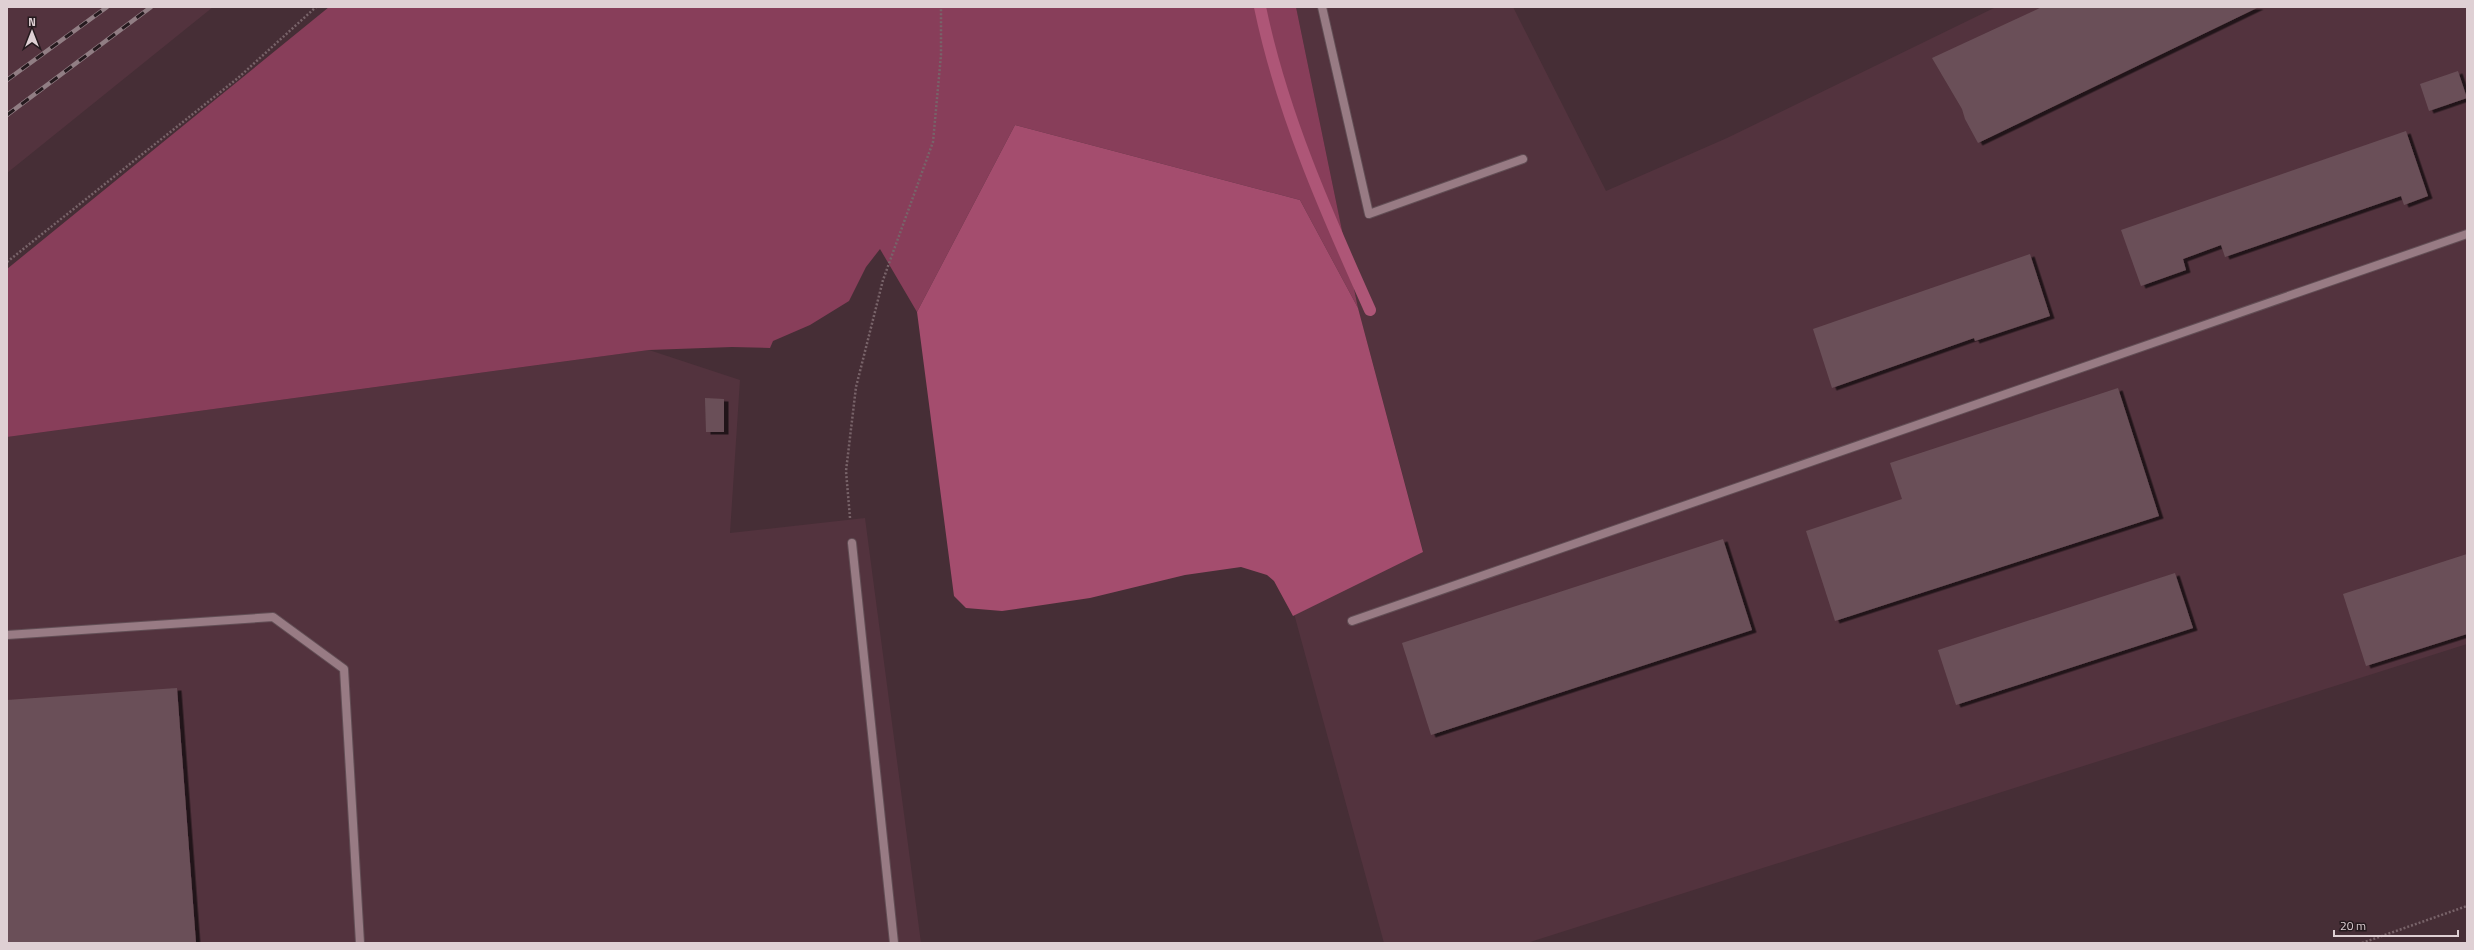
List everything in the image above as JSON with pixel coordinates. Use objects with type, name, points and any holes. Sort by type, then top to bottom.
[{"type":"lane","points":[[1322,7],[1369,214],[1523,159]]},
{"type":"lane","points":[[1352,621],[2467,234]]},
{"type":"lane","points":[[852,542],[894,943]]},
{"type":"lane","points":[[7,635],[272,617],[344,669],[360,943]]},
{"type":"path","points":[[7,262],[238,78],[316,7]]},
{"type":"path","points":[[852,542],[846,471],[856,387],[883,280],[933,142],[941,56],[941,7]]},
{"type":"path","points":[[2362,943],[2467,906]]},
{"type":"shaded area","points":[[7,7],[213,7],[7,173]]},
{"type":"shaded area","points":[[329,7],[1296,7],[1358,308],[1300,200],[1015,125],[917,312],[880,249],[866,267],[849,301],[810,325],[773,341],[770,348],[732,347],[649,350],[7,437],[7,269]]},
{"type":"shaded area","points":[[1296,7],[1513,7],[1606,191],[1727,138],[1996,7],[2467,7],[2467,644],[1527,943],[1384,943],[1293,610],[1423,551],[1358,308]]},
{"type":"shaded area","points":[[1015,125],[1300,200],[1358,308],[1423,552],[1293,616],[1274,581],[1267,575],[1241,567],[1185,575],[1090,598],[1002,611],[966,608],[954,596],[917,312]]},
{"type":"shaded area","points":[[649,350],[740,380],[730,533],[865,518],[921,943],[7,943],[7,437]]},
{"type":"building","points":[[2042,7],[2259,7],[1978,143],[1965,119],[1962,109],[1932,58]]},
{"type":"building","points":[[2458,71],[2467,98],[2429,111],[2420,84]]},
{"type":"building","points":[[2406,131],[2428,196],[2404,205],[2401,196],[2225,257],[2221,245],[2183,259],[2186,270],[2141,286],[2121,230]]},
{"type":"building","points":[[2030,254],[2050,316],[1975,341],[1974,338],[1832,388],[1813,329]]},
{"type":"building","points":[[2118,388],[2159,516],[1835,621],[1806,531],[1902,499],[1890,463]]},
{"type":"building","points":[[705,398],[724,399],[724,432],[706,432]]},
{"type":"building","points":[[1723,539],[1752,630],[1431,735],[1402,643]]},
{"type":"building","points":[[2467,554],[2467,634],[2366,666],[2343,594]]},
{"type":"building","points":[[2175,573],[2193,628],[1956,705],[1938,650]]},
{"type":"building","points":[[177,688],[196,943],[7,943],[7,700]]},
{"type":"waterway","points":[[1260,7],[1269,46],[1293,124],[1337,236],[1370,310]]},
{"type":"railway","points":[[7,80],[107,7]]},
{"type":"railway","points":[[7,115],[151,7]]}]
